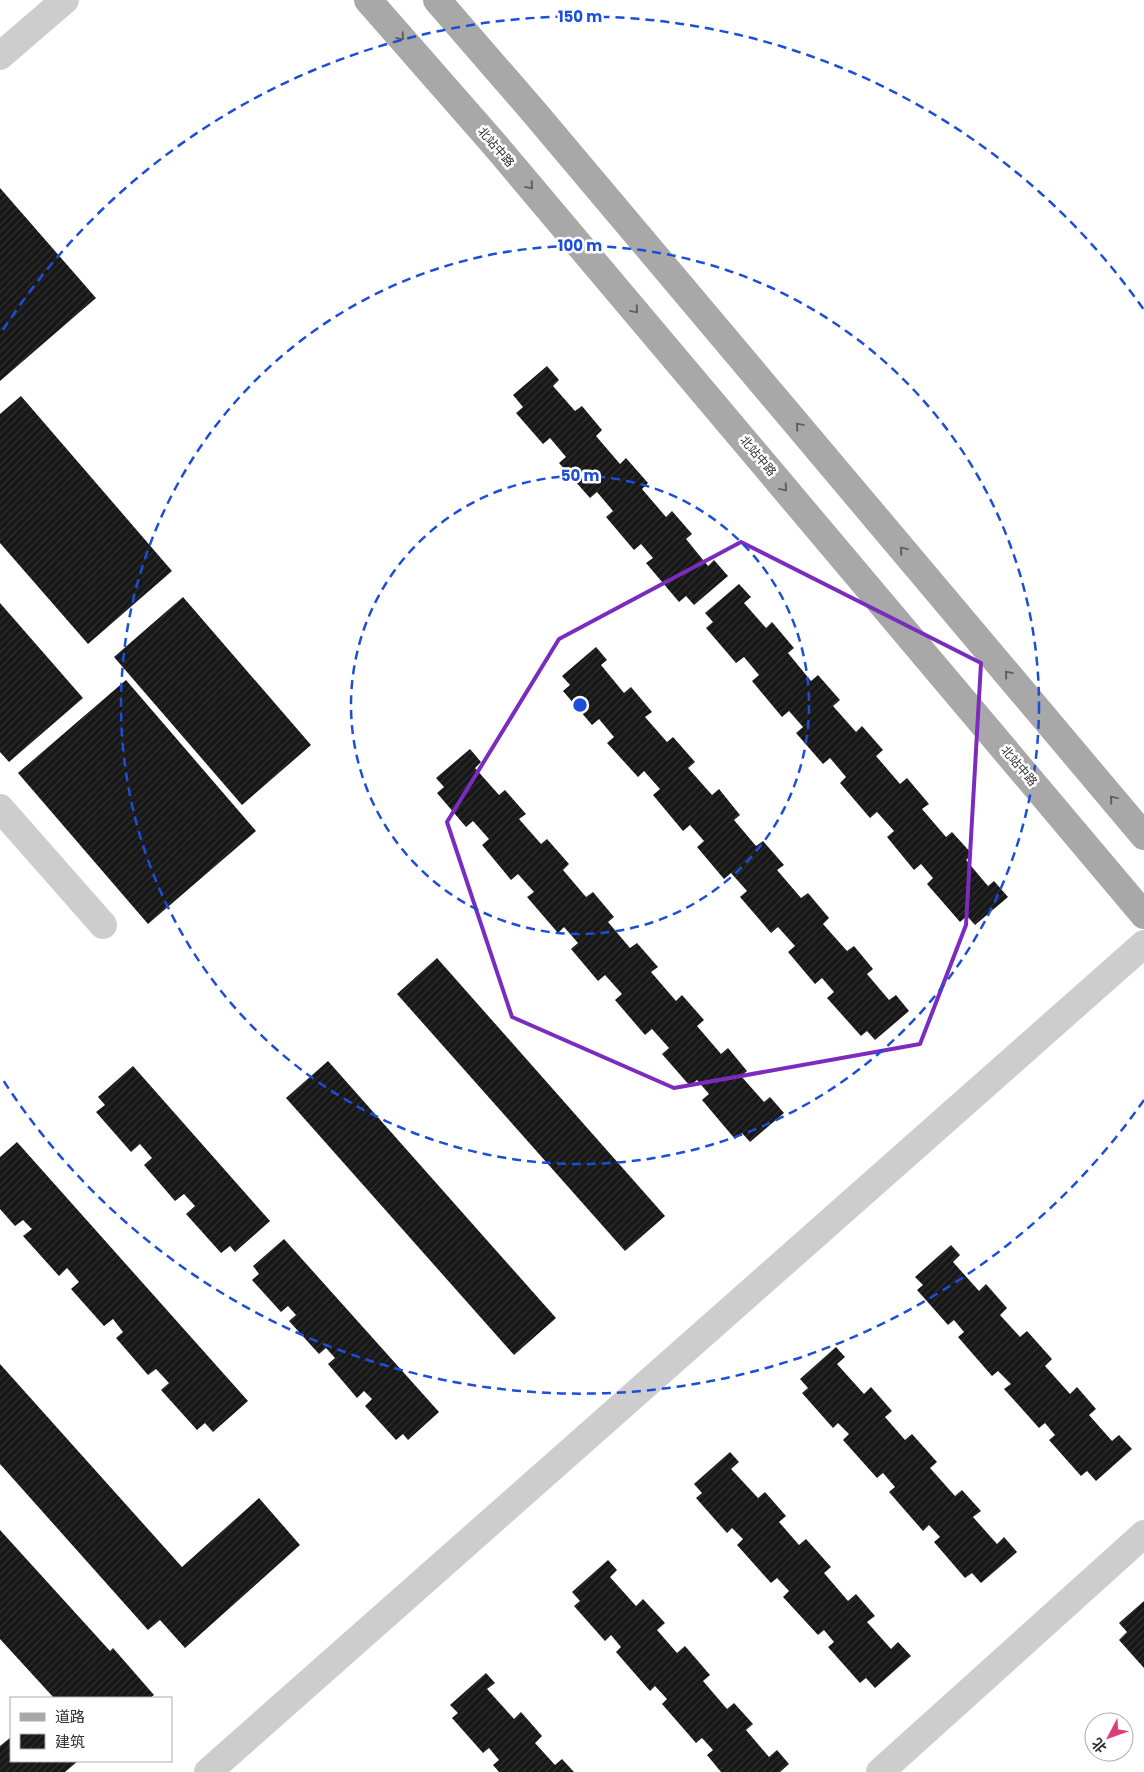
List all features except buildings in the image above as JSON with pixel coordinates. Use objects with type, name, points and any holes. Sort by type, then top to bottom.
[{"type":"main road","name":"北站中路","points":[[368,0],[502,153],[1144,915]]},
{"type":"main road","points":[[437,0],[534,112],[1144,836]]},
{"type":"street","points":[[0,56],[64,0]]},
{"type":"street","points":[[0,808],[103,925]]},
{"type":"street","points":[[208,1772],[1144,944]]},
{"type":"street","points":[[880,1772],[1144,1534]]},
{"type":"highlighted area","points":[[741,542],[981,663],[966,925],[920,1044],[674,1088],[512,1017],[447,822],[559,639]]}]
